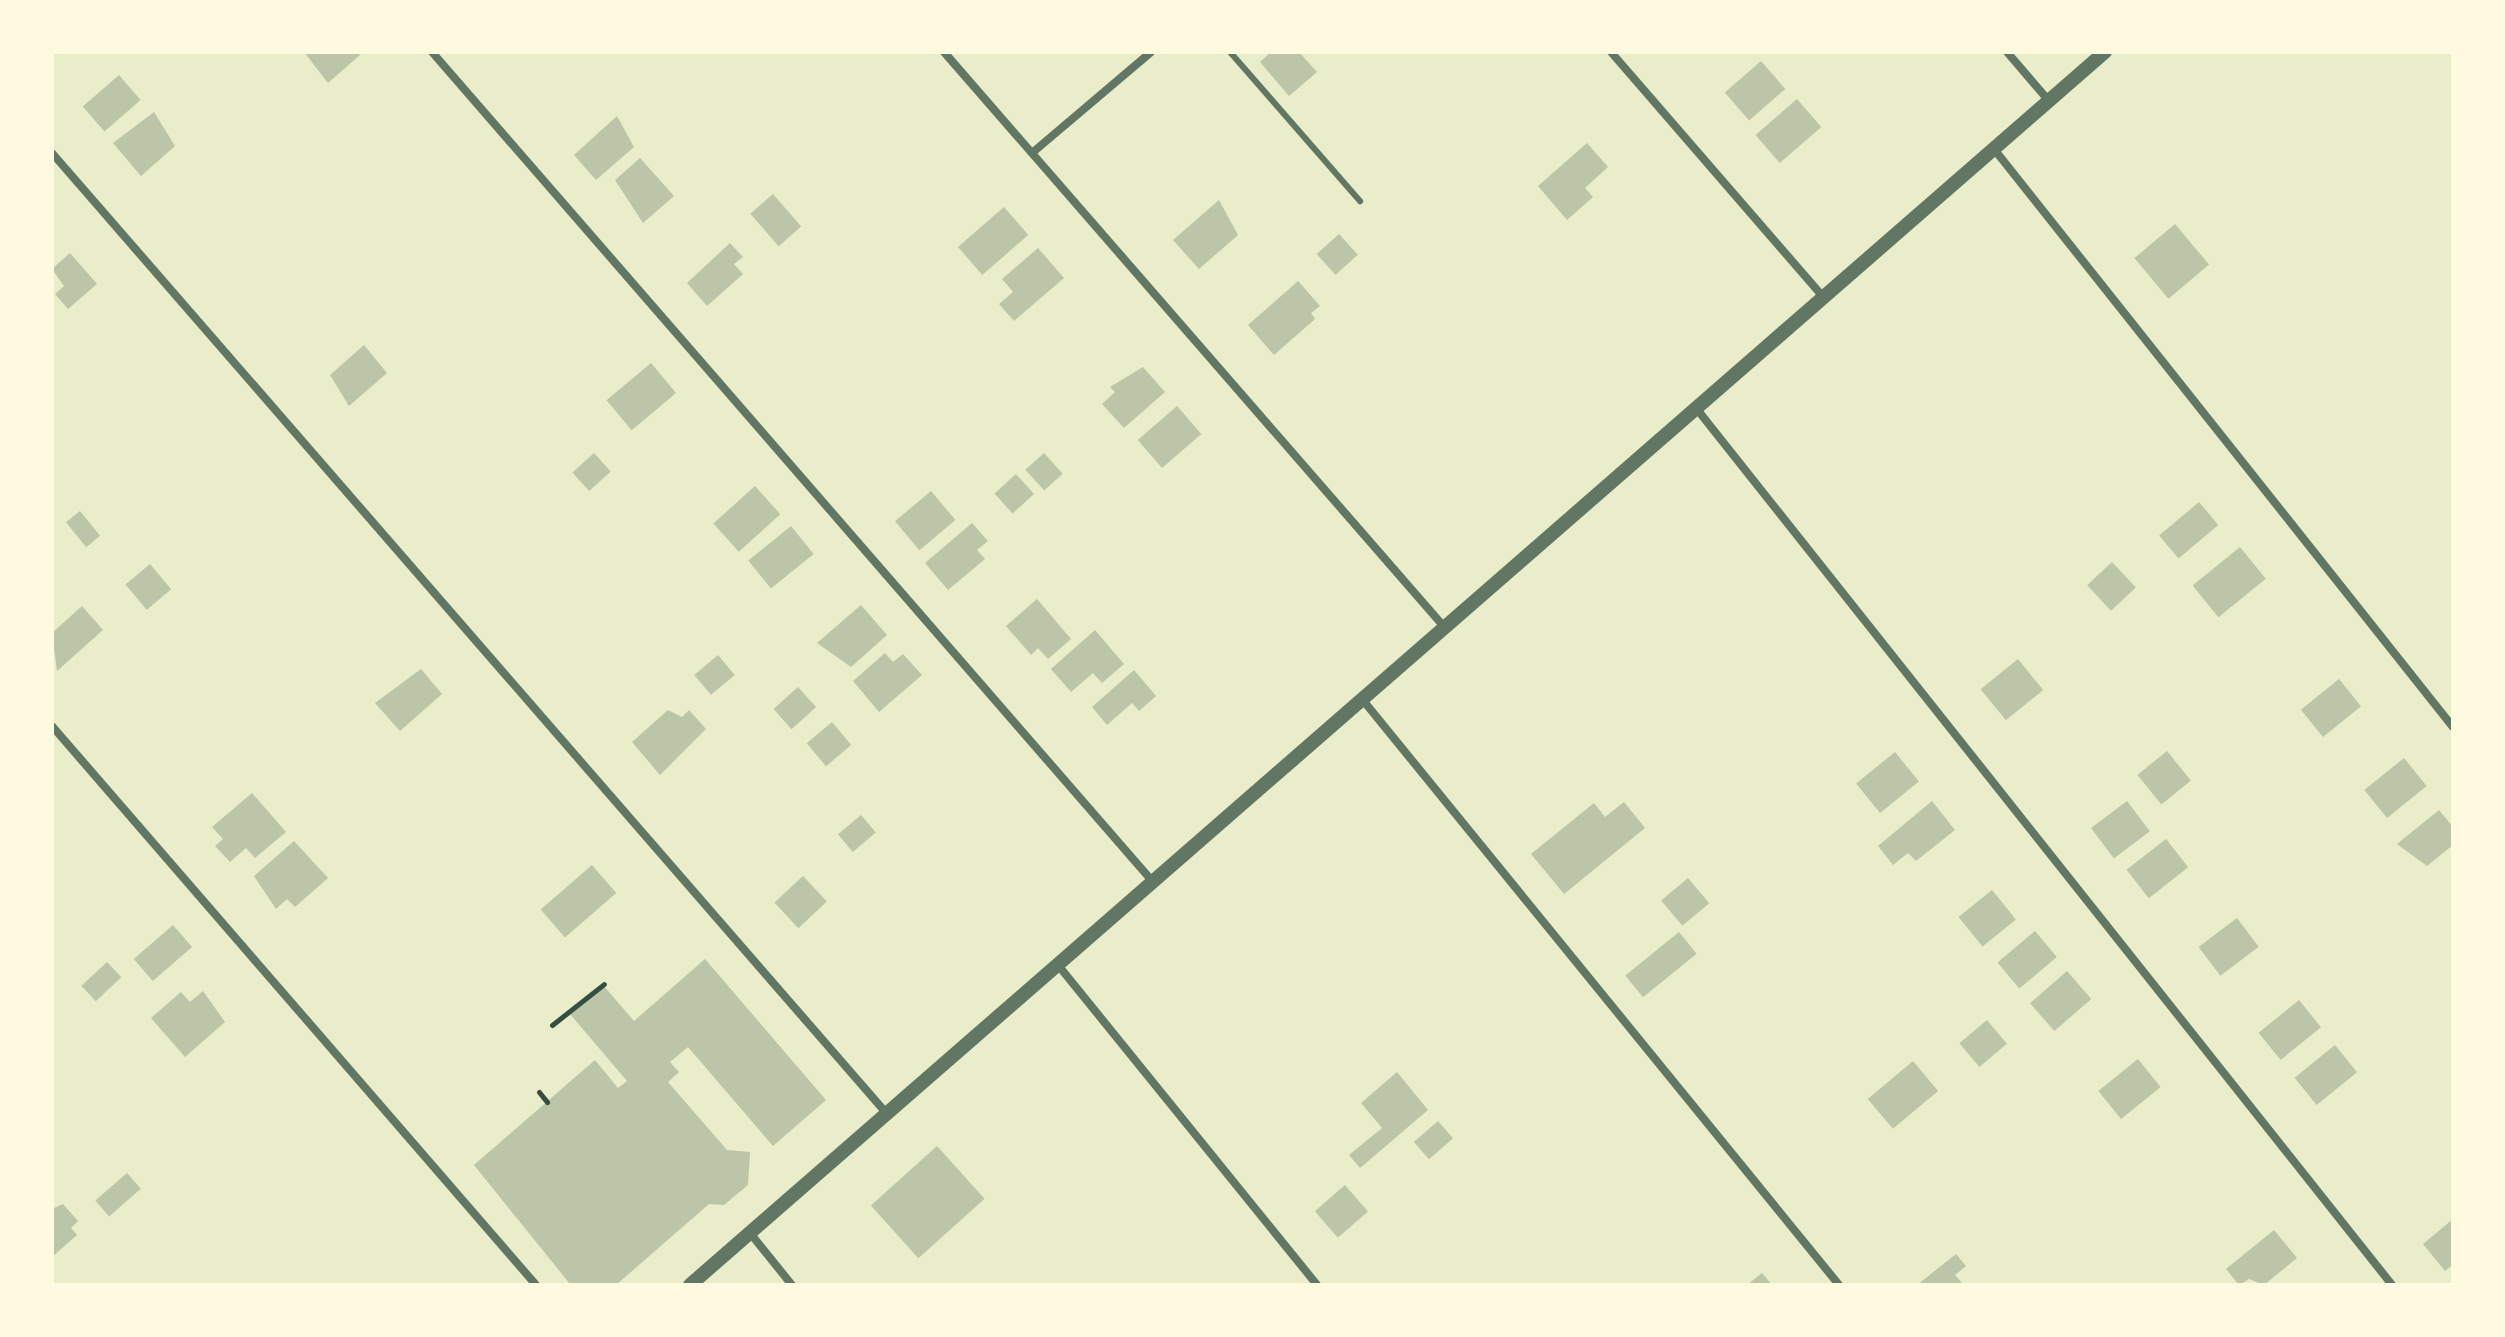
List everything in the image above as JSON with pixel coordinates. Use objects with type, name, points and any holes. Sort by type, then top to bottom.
[{"type":"street","points":[[432,52],[1153,882]]},
{"type":"street","points":[[944,52],[1445,628]]},
{"type":"street","points":[[1032,153],[1151,52]]},
{"type":"street","points":[[1611,52],[1823,297]]},
{"type":"street","points":[[2007,52],[2049,101]]},
{"type":"street","points":[[690,1285],[2105,52]]},
{"type":"street","points":[[1994,149],[2453,727]]},
{"type":"street","points":[[52,153],[887,1114]]},
{"type":"street","points":[[1696,408],[2392,1285]]},
{"type":"street","points":[[1362,699],[1839,1285]]},
{"type":"street","points":[[52,726],[536,1285]]},
{"type":"street","points":[[1058,965],[1317,1285]]},
{"type":"street","points":[[750,1233],[792,1285]]},
{"type":"lane","points":[[1230,52],[1360,201]]},
{"type":"path","points":[[552,1025],[604,984]]},
{"type":"path","points":[[539,1092],[547,1102]]},
{"type":"building","points":[[304,52],[357,52],[360,55],[328,83]]},
{"type":"building","points":[[1271,52],[1299,52],[1317,72],[1289,96],[1260,62]]},
{"type":"building","points":[[1761,61],[1785,89],[1749,120],[1725,92]]},
{"type":"building","points":[[119,75],[141,100],[104,131],[83,106]]},
{"type":"building","points":[[1797,99],[1821,127],[1780,163],[1755,135]]},
{"type":"building","points":[[154,112],[175,146],[141,176],[113,143]]},
{"type":"building","points":[[617,116],[634,147],[596,180],[574,155]]},
{"type":"building","points":[[1587,143],[1608,167],[1585,188],[1593,197],[1567,220],[1538,186]]},
{"type":"building","points":[[640,158],[674,196],[643,223],[615,180]]},
{"type":"building","points":[[773,194],[801,226],[779,246],[750,214]]},
{"type":"building","points":[[1219,200],[1238,235],[1199,269],[1173,240]]},
{"type":"building","points":[[1004,207],[1028,235],[982,275],[958,247]]},
{"type":"building","points":[[2175,224],[2209,265],[2168,299],[2134,258]]},
{"type":"building","points":[[1339,234],[1358,255],[1335,275],[1317,254]]},
{"type":"building","points":[[730,243],[743,257],[734,264],[743,274],[707,306],[687,283]]},
{"type":"building","points":[[1038,248],[1064,278],[1014,321],[999,304],[1013,292],[1002,279]]},
{"type":"building","points":[[70,253],[97,284],[68,309],[55,294],[64,286],[52,269]]},
{"type":"building","points":[[1298,281],[1320,306],[1311,313],[1315,319],[1274,355],[1248,325]]},
{"type":"building","points":[[364,345],[387,373],[349,406],[330,375]]},
{"type":"building","points":[[651,363],[676,393],[632,430],[607,400]]},
{"type":"building","points":[[1143,367],[1165,392],[1124,428],[1102,404],[1115,392],[1110,387]]},
{"type":"building","points":[[1177,406],[1201,434],[1162,468],[1138,440]]},
{"type":"building","points":[[594,453],[611,472],[589,491],[572,472]]},
{"type":"building","points":[[1044,453],[1063,474],[1044,491],[1025,470]]},
{"type":"building","points":[[1016,474],[1034,494],[1013,513],[994,493]]},
{"type":"building","points":[[755,486],[780,514],[739,552],[713,523]]},
{"type":"building","points":[[931,491],[955,520],[919,550],[895,521]]},
{"type":"building","points":[[2199,502],[2218,525],[2178,558],[2159,535]]},
{"type":"building","points":[[80,511],[100,536],[86,547],[66,522]]},
{"type":"building","points":[[972,523],[988,541],[977,550],[985,559],[948,590],[925,563]]},
{"type":"building","points":[[791,526],[814,554],[771,589],[748,561]]},
{"type":"building","points":[[2240,547],[2266,579],[2218,617],[2193,585]]},
{"type":"building","points":[[2112,562],[2136,588],[2111,611],[2087,585]]},
{"type":"building","points":[[150,564],[171,589],[147,610],[125,585]]},
{"type":"building","points":[[1037,599],[1071,639],[1048,659],[1038,648],[1031,655],[1006,626]]},
{"type":"building","points":[[861,605],[887,635],[851,667],[817,643]]},
{"type":"building","points":[[82,606],[103,630],[57,671],[52,633]]},
{"type":"building","points":[[1095,630],[1124,664],[1102,683],[1093,673],[1071,692],[1051,669]]},
{"type":"building","points":[[885,653],[893,662],[903,654],[922,675],[879,712],[853,681]]},
{"type":"building","points":[[718,655],[735,675],[711,695],[694,675]]},
{"type":"building","points":[[2018,659],[2043,690],[2006,720],[1981,689]]},
{"type":"building","points":[[421,669],[442,694],[400,731],[375,703]]},
{"type":"building","points":[[1134,670],[1156,696],[1139,711],[1132,703],[1107,725],[1092,707]]},
{"type":"building","points":[[2339,679],[2361,706],[2323,737],[2301,710]]},
{"type":"building","points":[[798,687],[816,707],[792,729],[773,709]]},
{"type":"building","points":[[668,710],[682,717],[689,710],[706,729],[660,775],[632,742]]},
{"type":"building","points":[[832,722],[851,745],[826,766],[807,743]]},
{"type":"building","points":[[2167,751],[2191,781],[2161,804],[2137,775]]},
{"type":"building","points":[[1895,752],[1919,782],[1880,813],[1856,783]]},
{"type":"building","points":[[2404,758],[2427,786],[2387,818],[2364,790]]},
{"type":"building","points":[[252,793],[286,832],[255,858],[246,848],[230,862],[215,846],[223,839],[212,827]]},
{"type":"building","points":[[1932,801],[1955,830],[1916,861],[1908,853],[1893,865],[1878,846]]},
{"type":"building","points":[[2127,801],[2150,831],[2114,858],[2091,828]]},
{"type":"building","points":[[1624,802],[1645,828],[1564,894],[1531,854],[1594,803],[1605,817]]},
{"type":"building","points":[[2439,810],[2453,827],[2453,845],[2427,866],[2397,844]]},
{"type":"building","points":[[861,815],[876,833],[853,852],[838,834]]},
{"type":"building","points":[[2166,839],[2188,867],[2149,898],[2127,870]]},
{"type":"building","points":[[294,841],[328,878],[295,907],[287,899],[276,909],[254,876]]},
{"type":"building","points":[[592,865],[616,893],[565,938],[541,910]]},
{"type":"building","points":[[803,876],[827,902],[798,928],[774,903]]},
{"type":"building","points":[[1688,878],[1709,903],[1682,926],[1661,900]]},
{"type":"building","points":[[1992,890],[2016,920],[1982,947],[1959,917]]},
{"type":"building","points":[[2237,918],[2259,947],[2220,976],[2199,947]]},
{"type":"building","points":[[173,925],[192,947],[153,981],[134,959]]},
{"type":"building","points":[[2035,931],[2057,957],[2019,989],[1997,962]]},
{"type":"building","points":[[1679,932],[1697,954],[1643,997],[1625,975]]},
{"type":"building","points":[[705,959],[826,1100],[773,1146],[688,1047],[670,1062],[679,1072],[668,1082],[727,1150],[750,1152],[748,1185],[724,1205],[709,1204],[616,1285],[570,1284],[474,1165],[595,1060],[618,1088],[627,1081],[570,1014],[603,985],[634,1021]]},
{"type":"building","points":[[107,962],[121,977],[96,1001],[81,986]]},
{"type":"building","points":[[2067,971],[2091,999],[2054,1031],[2030,1003]]},
{"type":"building","points":[[203,991],[225,1022],[185,1057],[151,1018],[181,992],[190,1002]]},
{"type":"building","points":[[2299,1000],[2321,1027],[2281,1060],[2259,1033]]},
{"type":"building","points":[[1987,1020],[2007,1044],[1979,1067],[1959,1043]]},
{"type":"building","points":[[2335,1045],[2357,1072],[2317,1105],[2295,1078]]},
{"type":"building","points":[[2138,1059],[2161,1087],[2121,1119],[2098,1091]]},
{"type":"building","points":[[1913,1061],[1938,1091],[1893,1129],[1868,1099]]},
{"type":"building","points":[[1397,1072],[1428,1110],[1360,1168],[1349,1155],[1382,1128],[1361,1103]]},
{"type":"building","points":[[1438,1121],[1453,1138],[1429,1159],[1414,1142]]},
{"type":"building","points":[[937,1146],[985,1199],[918,1258],[871,1206]]},
{"type":"building","points":[[127,1173],[141,1189],[109,1216],[95,1201]]},
{"type":"building","points":[[1345,1185],[1368,1211],[1338,1238],[1315,1211]]},
{"type":"building","points":[[63,1204],[78,1221],[71,1228],[77,1235],[52,1257],[52,1209]]},
{"type":"building","points":[[2453,1219],[2453,1265],[2445,1271],[2423,1244]]},
{"type":"building","points":[[2274,1230],[2297,1258],[2264,1285],[2249,1279],[2239,1285],[2226,1269]]},
{"type":"building","points":[[1956,1254],[1966,1266],[1955,1275],[1962,1283],[1917,1285]]},
{"type":"building","points":[[1762,1273],[1772,1285],[1747,1285]]}]
